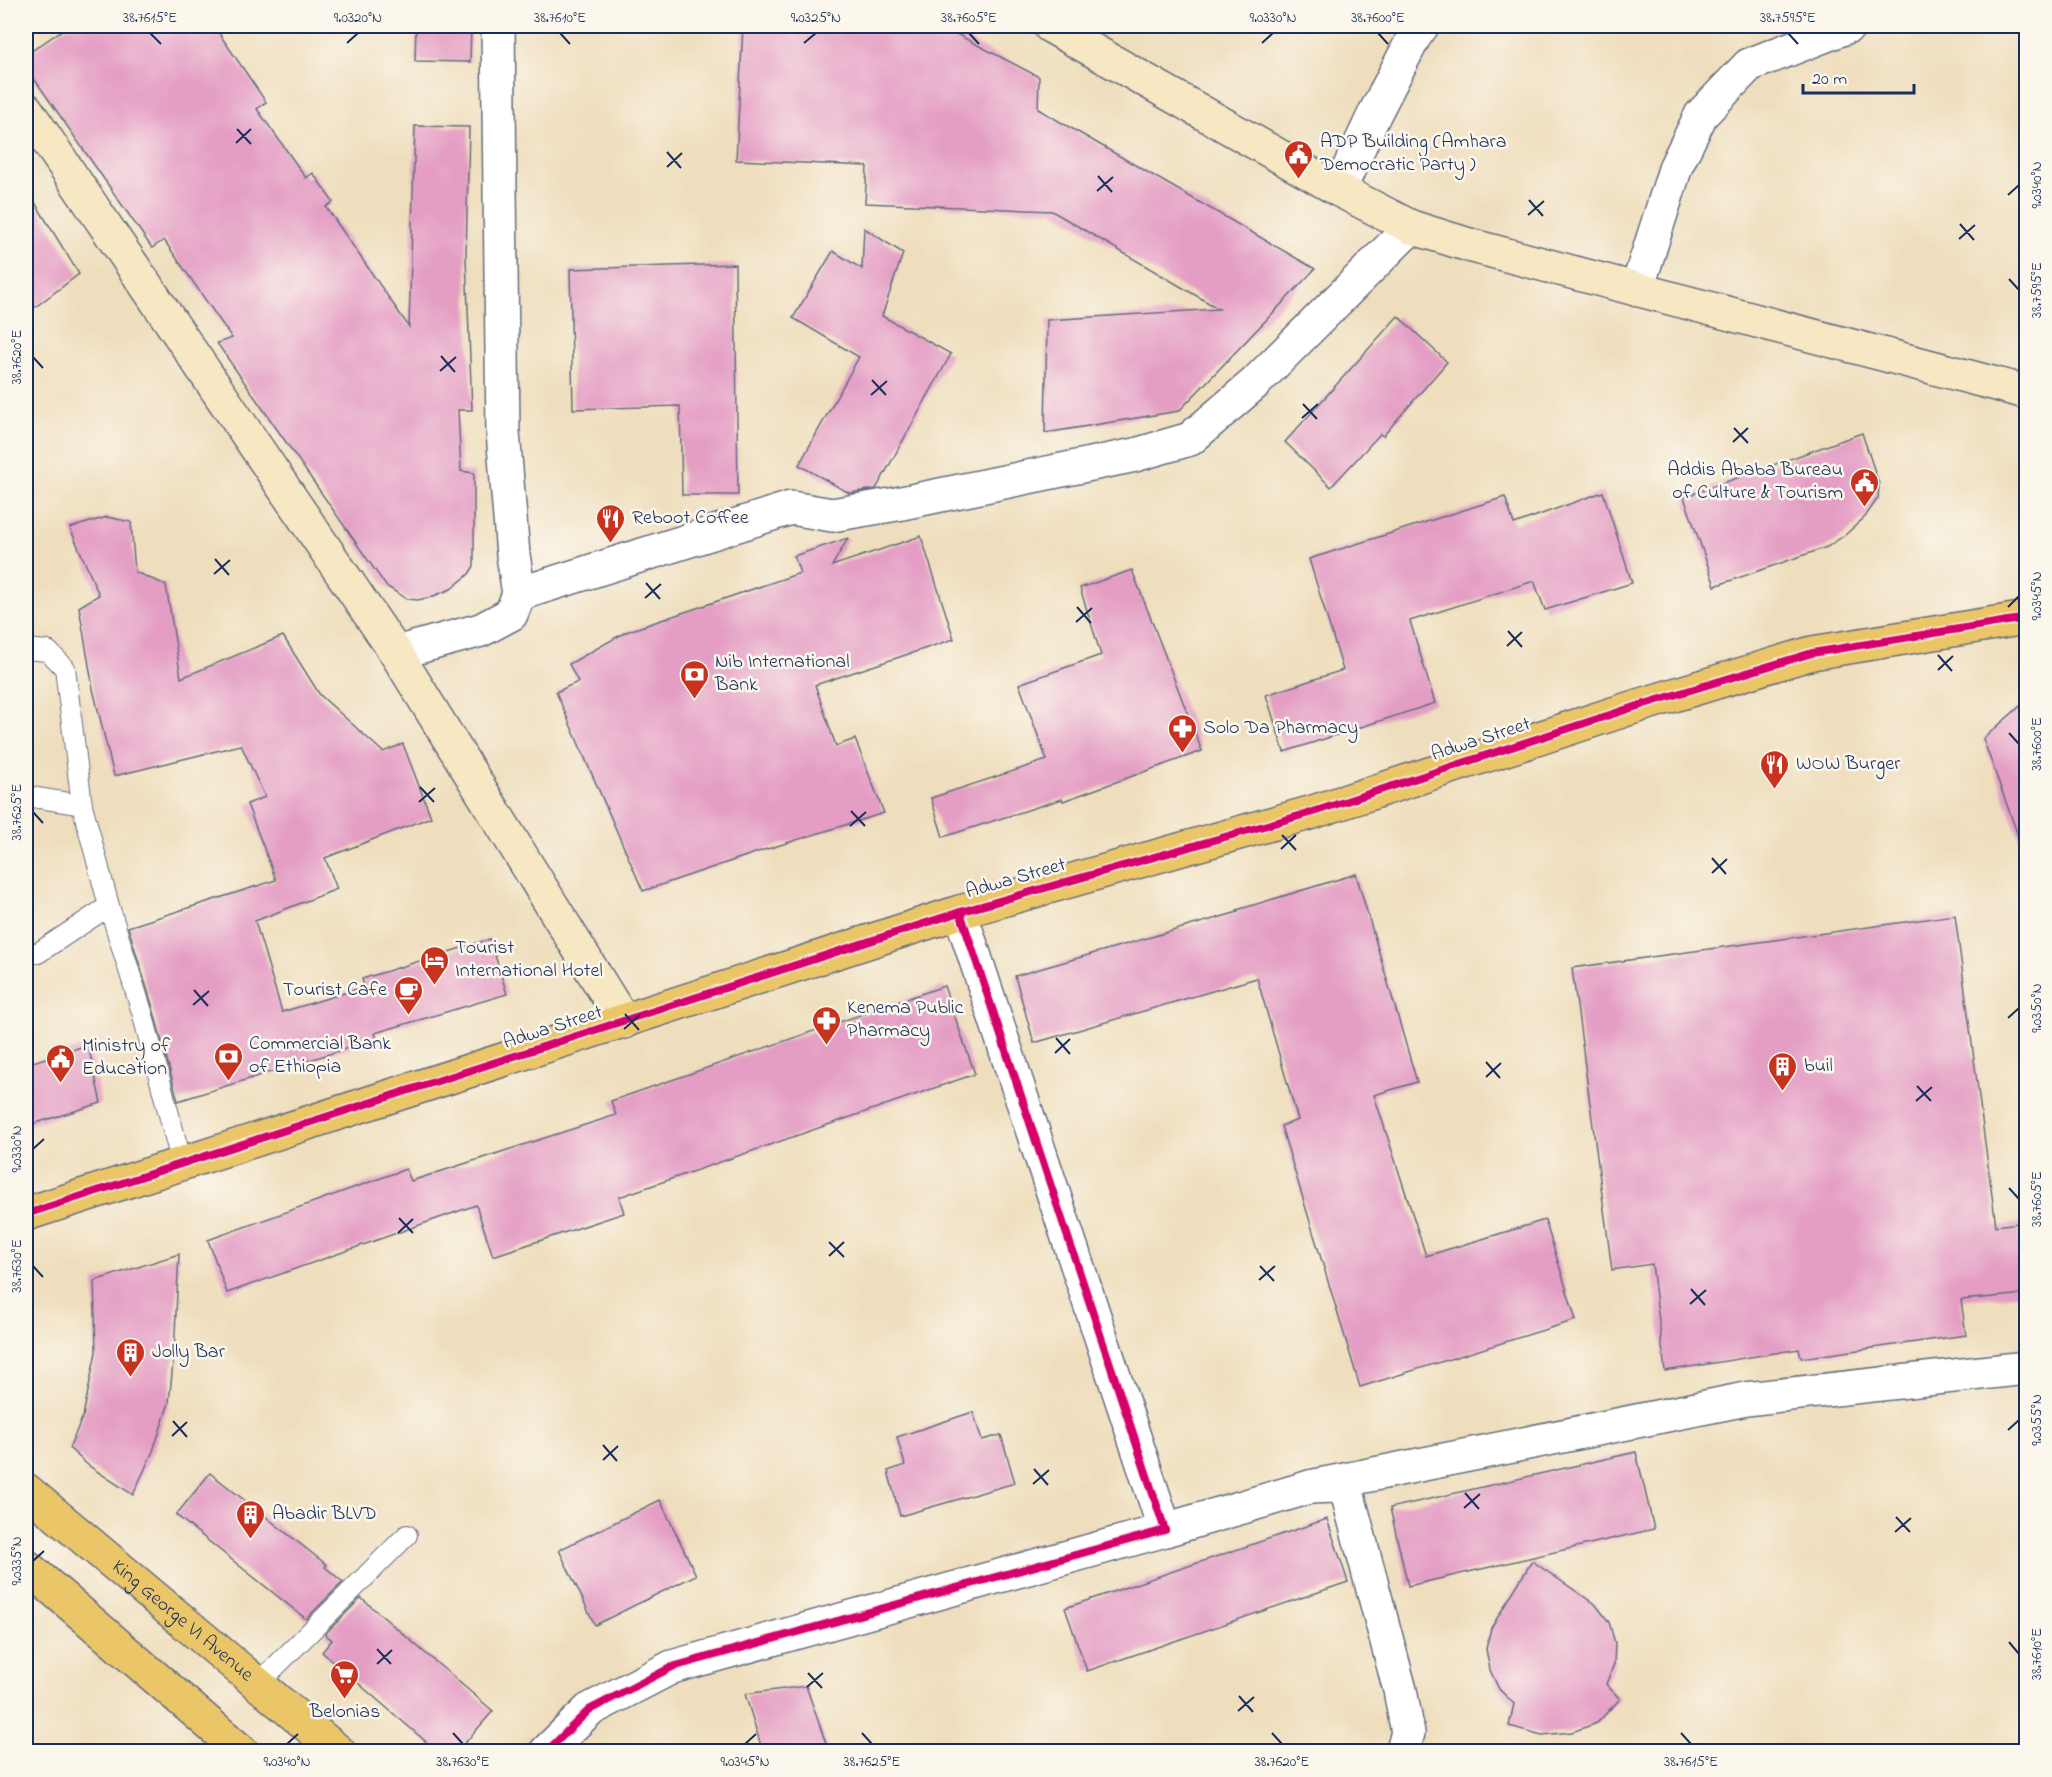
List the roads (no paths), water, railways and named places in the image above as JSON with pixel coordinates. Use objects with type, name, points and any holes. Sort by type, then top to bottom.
[{"type":"main road","name":"Adwa Street","points":[[26,1214],[960,912],[1312,812],[1628,709],[1812,653],[2026,618]]},
{"type":"main road","name":"King George VI Avenue","points":[[26,1490],[339,1752]]},
{"type":"main road","points":[[26,1566],[242,1752]]},
{"type":"street","points":[[396,652],[480,630],[511,614],[519,594],[513,555],[503,432],[498,26]]},
{"type":"street","points":[[1050,26],[1340,190],[1412,227],[1469,245],[2026,392]]},
{"type":"street","points":[[1340,190],[1375,112],[1414,36],[1422,26]]},
{"type":"street","points":[[1637,289],[1676,166],[1701,115],[1749,65],[1849,26]]},
{"type":"street","points":[[26,109],[396,652],[624,1022]]},
{"type":"street","points":[[519,594],[791,508],[832,515],[897,504],[1135,455],[1190,439],[1255,383],[1412,227]]},
{"type":"street","points":[[960,912],[1165,1530]]},
{"type":"street","points":[[546,1752],[589,1710],[672,1667],[1165,1530],[1310,1487],[1746,1399],[2026,1368]]},
{"type":"street","points":[[1310,1487],[1335,1486],[1347,1492],[1400,1690],[1408,1733],[1402,1752]]},
{"type":"lane","points":[[26,649],[48,651],[65,668],[82,805],[109,906],[142,1012],[182,1164]]},
{"type":"lane","points":[[26,796],[82,805]]},
{"type":"lane","points":[[26,954],[38,953],[109,906]]},
{"type":"lane","points":[[258,1684],[407,1535]]},
{"type":"place","name":"ADP Building (Amhara Democratic Party )","points":[[1299,180]]},
{"type":"place","name":"Addis Ababa Bureau of Culture & Tourism","points":[[1864,508]]},
{"type":"place","name":"Reboot Coffee","points":[[611,544]]},
{"type":"place","name":"Nib International Bank","points":[[694,700]]},
{"type":"place","name":"Solo Da Pharmacy","points":[[1182,754]]},
{"type":"place","name":"WOW Burger","points":[[1775,790]]},
{"type":"place","name":"Tourist International Hotel","points":[[434,986]]},
{"type":"place","name":"Tourist Cafe","points":[[408,1016]]},
{"type":"place","name":"Kenema Public Pharmacy","points":[[826,1046]]},
{"type":"place","name":"Commercial Bank of Ethiopia","points":[[228,1082]]},
{"type":"place","name":"Ministry of Education","points":[[61,1084]]},
{"type":"place","name":"buil","points":[[1783,1092]]},
{"type":"place","name":"Jolly Bar","points":[[131,1378]]},
{"type":"place","name":"Abadir BLVD","points":[[251,1540]]},
{"type":"place","name":"Belonias","points":[[345,1700]]}]
